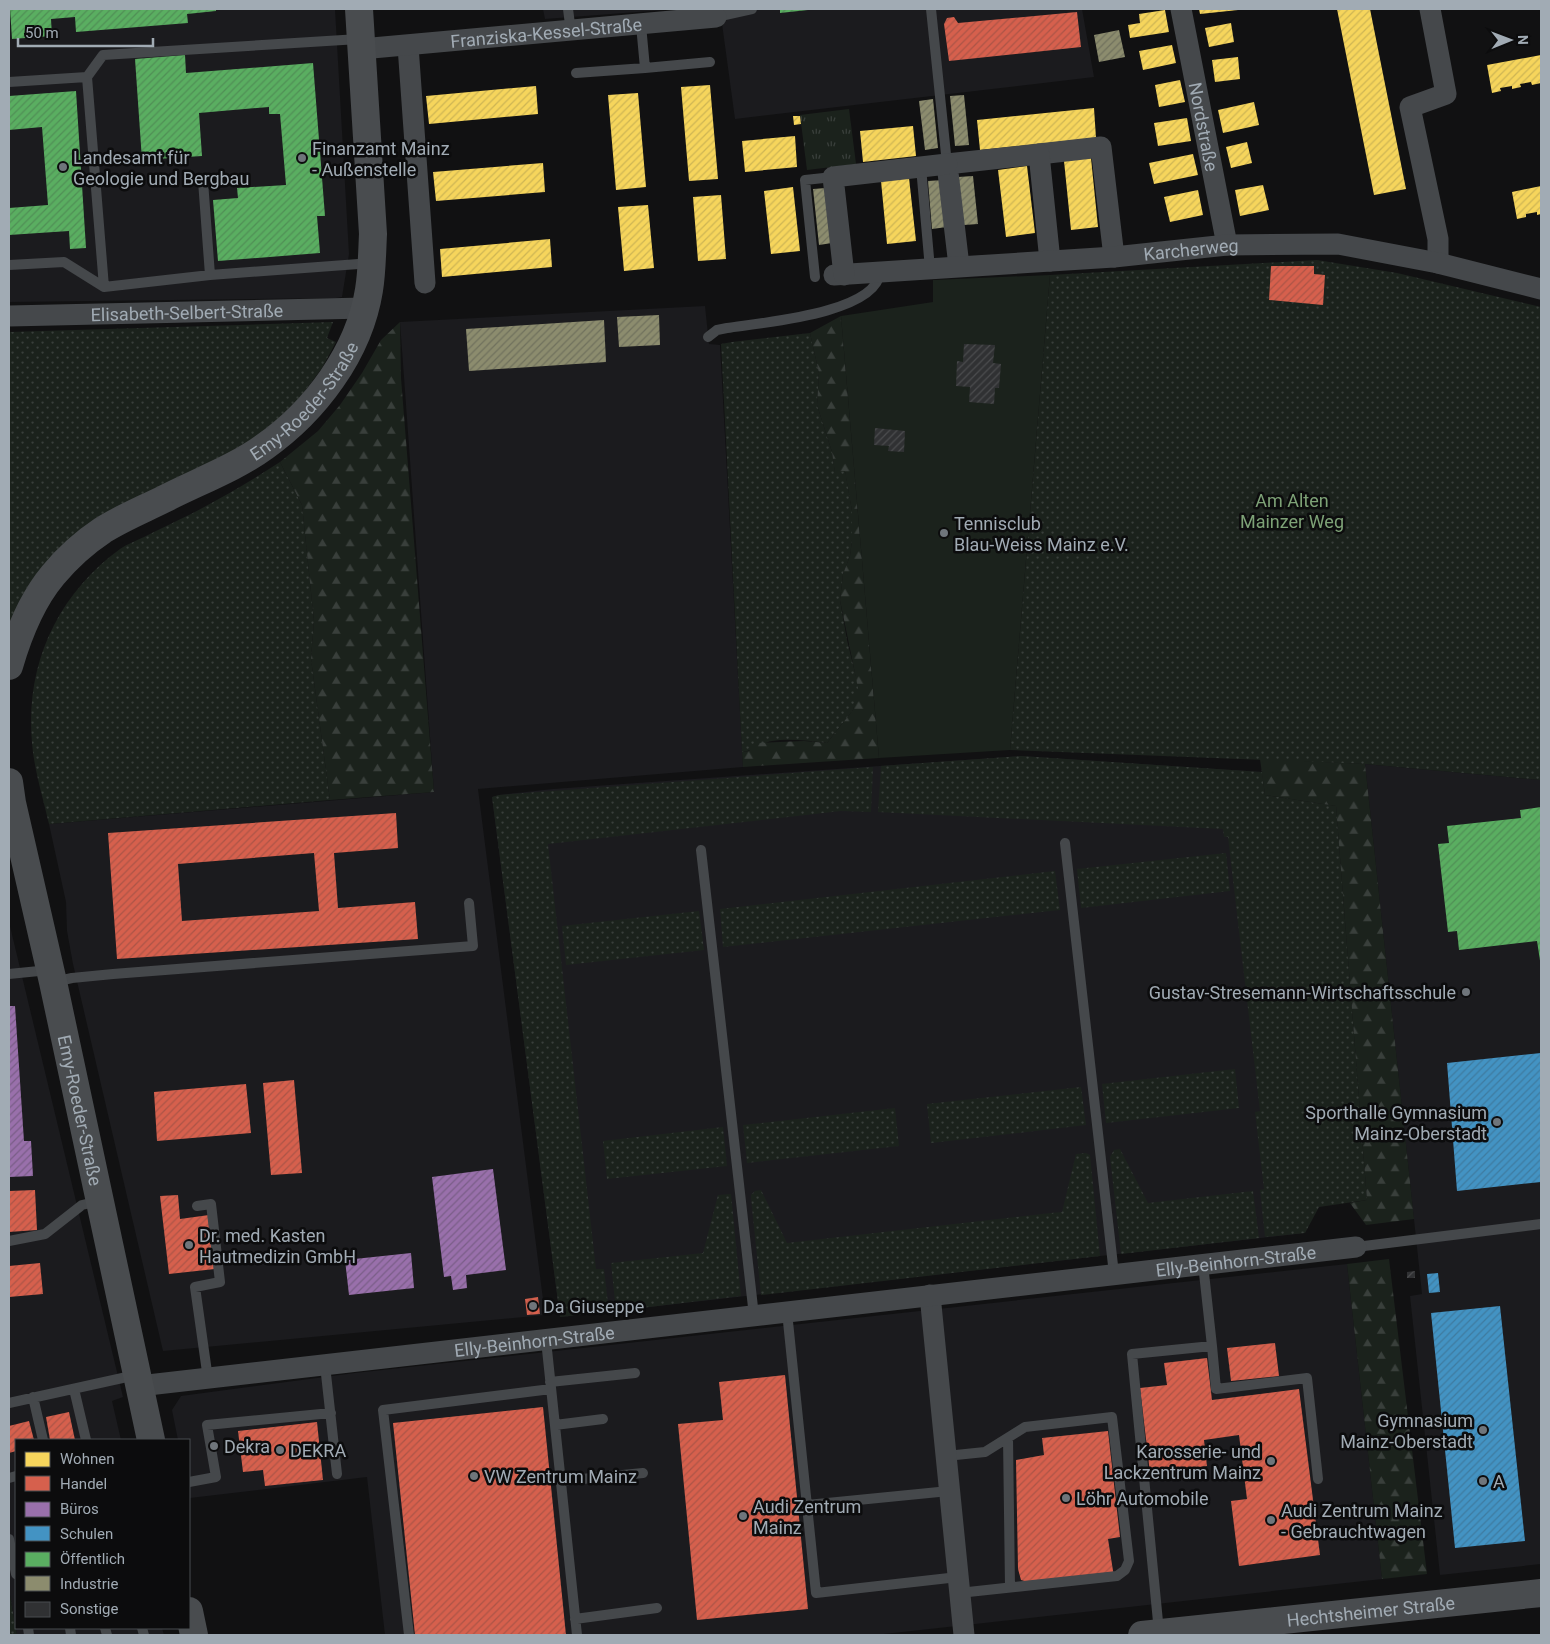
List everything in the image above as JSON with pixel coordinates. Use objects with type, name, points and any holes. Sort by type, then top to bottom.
[{"type":"street","name":"Emy-Roeder-Straße","points":[[9,666],[15,646],[33,606],[52,576],[76,552],[104,529],[263,448],[294,423],[335,373],[346,356],[365,308],[372,263],[373,234],[359,9]]},
{"type":"street","name":"Nordstraße","points":[[1181,9],[1227,245]]},
{"type":"street","points":[[1430,9],[1446,94],[1410,107],[1438,239],[1438,263]]},
{"type":"street","name":"Franziska-Kessel-Straße","points":[[361,44],[408,46],[716,17]]},
{"type":"street","points":[[408,46],[425,282]]},
{"type":"street","points":[[831,276],[833,178],[1100,147],[1114,256]]},
{"type":"street","points":[[1039,154],[1050,261]]},
{"type":"street","points":[[947,164],[959,266]]},
{"type":"street","name":"Karcherweg","points":[[831,276],[1114,256],[1227,245],[1338,244],[1438,263],[1541,288]]},
{"type":"street","name":"Elisabeth-Selbert-Straße","points":[[9,316],[365,308]]},
{"type":"street","name":"Emy-Roeder-Straße","points":[[9,782],[151,1439]]},
{"type":"street","name":"Elly-Beinhorn-Straße","points":[[138,1381],[208,1379],[1356,1247]]},
{"type":"street","points":[[930,1296],[964,1635]]},
{"type":"street","name":"Hechtsheimer Straße","points":[[1150,1634],[1541,1593]]},
{"type":"street","points":[[190,1616],[194,1635]]},
{"type":"lane","points":[[568,9],[571,32]]},
{"type":"lane","points":[[716,17],[752,9]]},
{"type":"lane","points":[[935,9],[931,9],[947,164]]},
{"type":"lane","points":[[641,25],[645,68]]},
{"type":"lane","points":[[104,287],[87,77],[103,55],[361,44]]},
{"type":"lane","points":[[576,73],[710,62]]},
{"type":"lane","points":[[9,82],[87,77]]},
{"type":"lane","points":[[921,167],[930,269]]},
{"type":"lane","points":[[831,276],[805,180],[833,178]]},
{"type":"lane","points":[[203,182],[210,275]]},
{"type":"lane","points":[[9,265],[64,262],[104,287],[210,275],[372,263]]},
{"type":"lane","points":[[708,337],[717,330],[799,317],[844,306],[861,297],[871,288],[880,276],[880,272]]},
{"type":"lane","points":[[1065,843],[1114,1274]]},
{"type":"lane","points":[[701,850],[754,1316]]},
{"type":"lane","points":[[9,974],[72,978],[473,946],[469,903]]},
{"type":"lane","points":[[9,1241],[45,1234],[82,1205],[100,1201]]},
{"type":"lane","points":[[197,1206],[211,1204],[220,1282],[195,1287],[208,1379]]},
{"type":"lane","name":"Elly-Beinhorn-Straße","points":[[1356,1247],[1541,1224]]},
{"type":"lane","points":[[1203,1264],[1216,1389],[1307,1378],[1318,1479]]},
{"type":"lane","points":[[787,1312],[816,1593],[959,1585],[1010,1587],[1117,1576],[1125,1570],[1129,1561],[1112,1417],[1025,1427],[985,1452],[946,1456]]},
{"type":"lane","points":[[546,1340],[577,1635]]},
{"type":"lane","points":[[1150,1634],[1132,1354],[1212,1346]]},
{"type":"lane","points":[[325,1365],[337,1474]]},
{"type":"lane","points":[[409,1635],[383,1410],[635,1373]]},
{"type":"lane","points":[[9,1403],[69,1390],[138,1381]]},
{"type":"lane","points":[[69,1390],[86,1439]]},
{"type":"lane","points":[[34,1397],[43,1439]]},
{"type":"lane","points":[[190,1482],[216,1477],[207,1425],[331,1413]]},
{"type":"lane","points":[[555,1425],[603,1419]]},
{"type":"lane","points":[[1008,1438],[1010,1587]]},
{"type":"lane","points":[[561,1481],[643,1474]]},
{"type":"lane","points":[[807,1505],[949,1491]]},
{"type":"lane","points":[[9,1538],[15,1569]]},
{"type":"lane","points":[[576,1619],[657,1608]]},
{"type":"shaded area","points":[[9,9],[335,9],[349,254],[342,297],[9,302]]},
{"type":"shaded area","points":[[543,9],[677,9],[545,19]]},
{"type":"shaded area","points":[[720,9],[1082,9],[1094,77],[735,119]]},
{"type":"shaded area","points":[[705,306],[709,344],[720,345],[743,767],[478,789],[545,1315],[163,1351],[73,964],[67,931],[66,902],[49,824],[434,792],[400,322]]},
{"type":"shaded area","points":[[1021,756],[1262,772],[1305,1233],[560,1317],[492,797],[553,789]]},
{"type":"shaded area","name":"Gustav-Stresemann-Wirtschaftsschule","points":[[1365,764],[1541,780],[1541,1564],[1440,1575],[1410,1296],[1422,1294]]},
{"type":"shaded area","points":[[9,922],[123,1397],[112,1401],[121,1439],[15,1439],[15,1624],[9,1590]]},
{"type":"shaded area","points":[[1347,1264],[1382,1579],[875,1635],[385,1635],[367,1477],[190,1498],[190,1439],[178,1439],[172,1410],[181,1396],[355,1373]]},
{"type":"shaded area","points":[[16,1629],[162,1629],[164,1635],[17,1635]]},
{"type":"green space","points":[[849,109],[856,164],[807,170],[800,115]]},
{"type":"green space","name":"Am Alten Mainzer Weg","points":[[1317,260],[1397,273],[1541,307],[1541,780],[1365,764],[1010,750],[1050,275]]},
{"type":"green space","name":"Tennisclub Blau-Weiss Mainz e.V.","points":[[1050,275],[1010,750],[879,758],[841,316],[933,302],[933,280]]},
{"type":"green space","points":[[841,316],[879,758],[743,767],[742,752],[749,751],[755,743],[804,741],[827,743],[853,710],[858,688],[840,600],[843,574],[850,556],[852,511],[845,471],[835,473],[832,452],[817,405],[819,373],[810,333]]},
{"type":"green space","points":[[333,322],[327,338],[336,342],[322,368],[299,399],[261,435],[35,578],[9,623],[9,332]]},
{"type":"green space","points":[[400,322],[401,378],[434,792],[330,800],[311,659],[314,621],[302,505],[280,462],[318,431],[340,405],[362,373],[381,340]]},
{"type":"green space","points":[[810,333],[819,373],[817,405],[832,452],[835,472],[845,470],[852,511],[850,556],[843,574],[840,600],[847,640],[859,689],[853,710],[827,743],[779,740],[742,752],[721,344]]},
{"type":"green space","points":[[280,462],[302,505],[314,621],[311,659],[330,800],[49,824],[35,763],[31,714],[34,686],[40,659],[50,634],[63,610],[98,567],[120,549],[214,502]]},
{"type":"green space","points":[[1021,756],[1262,772],[1265,795],[1336,806],[1367,1200],[1319,1207],[1305,1233],[1265,1237],[1260,1190],[1264,1189],[1255,1112],[1260,1111],[1228,837],[1224,837],[1223,829],[878,812],[881,766]]},
{"type":"green space","points":[[1260,759],[1365,764],[1414,1219],[1366,1225],[1350,1203],[1367,1200],[1336,806],[1265,795]]},
{"type":"green space","points":[[873,767],[871,812],[841,811],[548,844],[596,1269],[604,1269],[609,1312],[560,1317],[492,797]]},
{"type":"green space","points":[[1226,853],[1230,891],[1081,908],[1077,869]]},
{"type":"green space","points":[[1055,871],[1060,910],[723,947],[720,909]]},
{"type":"green space","points":[[699,911],[704,950],[566,965],[562,926]]},
{"type":"green space","points":[[1235,1069],[1239,1108],[1106,1123],[1102,1084]]},
{"type":"green space","points":[[1081,1087],[1086,1125],[931,1143],[927,1104]]},
{"type":"green space","points":[[895,1108],[899,1146],[747,1163],[743,1125]]},
{"type":"green space","points":[[723,1127],[727,1166],[607,1179],[603,1141]]},
{"type":"green space","points":[[1120,1149],[1148,1203],[1253,1191],[1259,1238],[1121,1254],[1110,1157],[1114,1150]]},
{"type":"green space","points":[[1086,1153],[1090,1155],[1100,1256],[761,1295],[751,1198],[755,1191],[761,1190],[787,1243],[1062,1212],[1076,1154]]},
{"type":"green space","points":[[731,1194],[741,1296],[616,1311],[611,1263],[703,1253],[718,1195]]},
{"type":"green space","points":[[1389,1259],[1427,1574],[1382,1579],[1347,1264]]},
{"type":"green space","points":[[9,1590],[17,1635],[9,1635]]},
{"type":"building: Wohnen","points":[[1199,9],[1238,9],[1238,10],[1200,14]]},
{"type":"building: Wohnen","points":[[1337,9],[1370,9],[1406,189],[1374,195]]},
{"type":"building: Wohnen","points":[[1165,10],[1169,32],[1130,38],[1128,25],[1140,23],[1139,14]]},
{"type":"building: Wohnen","points":[[1231,23],[1234,42],[1209,47],[1205,28]]},
{"type":"building: Wohnen","points":[[1172,45],[1176,63],[1143,70],[1139,51]]},
{"type":"building: Wohnen","points":[[1541,55],[1541,83],[1532,85],[1531,82],[1520,84],[1521,87],[1512,89],[1512,86],[1500,88],[1501,91],[1492,93],[1487,65]]},
{"type":"building: Wohnen","points":[[1238,57],[1240,79],[1215,82],[1212,60]]},
{"type":"building: Wohnen","points":[[1180,80],[1185,102],[1159,107],[1155,85]]},
{"type":"building: Wohnen","points":[[710,85],[718,179],[689,181],[681,87]]},
{"type":"building: Wohnen","points":[[536,86],[538,114],[429,124],[426,96]]},
{"type":"building: Wohnen","points":[[638,93],[646,187],[616,190],[608,95]]},
{"type":"building: Wohnen","points":[[1254,102],[1259,125],[1223,133],[1218,110]]},
{"type":"building: Wohnen","points":[[1094,108],[1096,138],[980,150],[977,120]]},
{"type":"building: Wohnen","points":[[793,116],[800,116],[801,124],[794,125]]},
{"type":"building: Wohnen","points":[[1187,118],[1191,141],[1158,146],[1154,123]]},
{"type":"building: Wohnen","points":[[913,126],[916,156],[863,162],[860,131]]},
{"type":"building: Wohnen","points":[[795,136],[797,167],[745,172],[742,141]]},
{"type":"building: Wohnen","points":[[1247,142],[1252,163],[1231,168],[1226,147]]},
{"type":"building: Wohnen","points":[[1193,154],[1198,175],[1154,184],[1149,163]]},
{"type":"building: Wohnen","points":[[1091,158],[1098,227],[1071,230],[1064,161]]},
{"type":"building: Wohnen","points":[[543,163],[545,192],[436,201],[433,172]]},
{"type":"building: Wohnen","points":[[1027,166],[1035,233],[1006,237],[998,170]]},
{"type":"building: Wohnen","points":[[909,178],[916,241],[887,244],[881,181]]},
{"type":"building: Wohnen","points":[[1263,185],[1269,210],[1240,216],[1235,190]]},
{"type":"building: Wohnen","points":[[1541,186],[1541,214],[1537,215],[1537,212],[1526,214],[1526,217],[1517,219],[1512,192]]},
{"type":"building: Wohnen","points":[[793,187],[800,251],[771,254],[764,191]]},
{"type":"building: Wohnen","points":[[1198,190],[1203,215],[1170,222],[1164,197]]},
{"type":"building: Wohnen","points":[[721,195],[726,259],[698,261],[693,197]]},
{"type":"building: Wohnen","points":[[648,205],[654,268],[624,271],[618,207]]},
{"type":"building: Wohnen","points":[[550,239],[552,267],[442,277],[440,249]]},
{"type":"building: Handel","points":[[1077,12],[1081,47],[949,61],[944,24],[947,18],[954,17],[958,23]]},
{"type":"building: Handel","points":[[1271,266],[1314,266],[1314,274],[1325,275],[1323,305],[1269,300]]},
{"type":"building: Handel","points":[[396,813],[398,848],[334,853],[338,908],[415,902],[418,939],[117,959],[108,833]],"holes":[[[314,853],[319,911],[182,921],[178,864]]]},
{"type":"building: Handel","points":[[294,1080],[302,1173],[271,1175],[263,1083]]},
{"type":"building: Handel","points":[[246,1084],[251,1133],[157,1141],[154,1092]]},
{"type":"building: Handel","points":[[35,1190],[37,1230],[9,1232],[9,1191]]},
{"type":"building: Handel","name":"Dr. med. Kasten Hautmedizin GmbH","points":[[178,1195],[180,1219],[209,1215],[215,1269],[169,1274],[160,1196]]},
{"type":"building: Handel","points":[[40,1263],[43,1294],[9,1297],[9,1266]]},
{"type":"building: Handel","name":"Da Giuseppe","points":[[538,1297],[540,1314],[527,1315],[525,1299]]},
{"type":"building: Handel","points":[[1275,1343],[1279,1376],[1231,1381],[1227,1348]]},
{"type":"building: Handel","points":[[1207,1358],[1212,1400],[1299,1389],[1320,1555],[1239,1566],[1231,1501],[1247,1499],[1239,1435],[1204,1440],[1207,1466],[1150,1473],[1140,1388],[1167,1385],[1164,1363]]},
{"type":"building: Handel","name":"Audi Zentrum Mainz","points":[[785,1375],[808,1609],[697,1620],[678,1424],[723,1420],[719,1382]]},
{"type":"building: Handel","name":"VW Zentrum Mainz","points":[[543,1407],[566,1635],[415,1635],[393,1423]]},
{"type":"building: Handel","points":[[69,1412],[75,1439],[50,1439],[46,1417]]},
{"type":"building: Handel","points":[[29,1421],[34,1439],[15,1439],[15,1451],[9,1453],[9,1426]]},
{"type":"building: Handel","name":"DEKRA","points":[[317,1422],[323,1480],[265,1486],[263,1470],[243,1472],[238,1431]]},
{"type":"building: Handel","name":"Löhr Automobile","points":[[1108,1431],[1120,1537],[1108,1539],[1114,1577],[1038,1585],[1021,1580],[1018,1569],[1016,1460],[1044,1455],[1042,1438]]},
{"type":"building: Büros","points":[[9,1006],[15,1006],[24,1141],[31,1141],[33,1176],[9,1177]]},
{"type":"building: Büros","points":[[493,1169],[506,1270],[466,1275],[467,1288],[453,1290],[451,1276],[444,1277],[432,1177]]},
{"type":"building: Büros","points":[[411,1253],[414,1288],[349,1295],[345,1260]]},
{"type":"building: Schulen","name":"Sporthalle Gymnasium Mainz-Oberstadt","points":[[1541,1053],[1541,1182],[1457,1191],[1447,1063]]},
{"type":"building: Schulen","points":[[1438,1273],[1440,1292],[1429,1293],[1427,1274]]},
{"type":"building: Schulen","name":"A","points":[[1500,1306],[1525,1541],[1455,1548],[1431,1313]]},
{"type":"building: Öffentlich","points":[[10,9],[216,9],[216,11],[187,14],[188,23],[76,32],[75,17],[51,19],[52,36],[12,39]]},
{"type":"building: Öffentlich","points":[[780,9],[808,9],[808,10],[780,13]]},
{"type":"building: Öffentlich","name":"Finanzamt Mainz - Außenstelle","points":[[185,55],[186,73],[313,63],[325,216],[317,216],[320,253],[218,261],[213,200],[238,198],[237,188],[286,185],[280,114],[269,114],[269,107],[199,113],[202,156],[142,160],[135,59]]},
{"type":"building: Öffentlich","name":"Landesamt für Geologie und Bergbau","points":[[76,91],[86,248],[70,249],[69,231],[9,235],[9,208],[48,205],[42,127],[9,130],[9,96]]},
{"type":"building: Öffentlich","points":[[1541,807],[1541,967],[1537,941],[1459,950],[1457,931],[1448,932],[1438,844],[1449,843],[1447,826],[1521,818],[1520,810]]},
{"type":"building: Industrie","points":[[1119,30],[1125,57],[1099,62],[1094,35]]},
{"type":"building: Industrie","points":[[964,95],[969,145],[955,146],[950,96]]},
{"type":"building: Industrie","points":[[933,99],[938,148],[925,150],[919,101]]},
{"type":"building: Industrie","points":[[973,176],[978,224],[964,225],[958,177]]},
{"type":"building: Industrie","points":[[943,180],[947,227],[932,229],[928,181]]},
{"type":"building: Industrie","points":[[826,188],[832,243],[819,245],[813,189]]},
{"type":"building: Industrie","points":[[659,315],[660,345],[619,347],[617,317]]},
{"type":"building: Industrie","points":[[604,320],[606,362],[469,371],[466,329]]},
{"type":"building: Sonstige","points":[[964,344],[995,345],[993,363],[1001,364],[999,388],[995,388],[994,404],[969,402],[970,387],[956,386],[957,361],[963,362]]},
{"type":"building: Sonstige","points":[[875,428],[905,431],[904,452],[888,451],[889,446],[874,445]]},
{"type":"building: Sonstige","points":[[1415,1271],[1415,1278],[1407,1278],[1407,1272]]},
{"type":"place","name":"Finanzamt Mainz - Außenstelle","points":[[302,158]]},
{"type":"place","name":"Landesamt für Geologie und Bergbau","points":[[63,167]]},
{"type":"place","name":"Tennisclub Blau-Weiss Mainz e.V.","points":[[944,533]]},
{"type":"place","name":"Gustav-Stresemann-Wirtschaftsschule","points":[[1466,992]]},
{"type":"place","name":"Sporthalle Gymnasium Mainz-Oberstadt","points":[[1497,1122]]},
{"type":"place","name":"Dr. med. Kasten Hautmedizin GmbH","points":[[189,1245]]},
{"type":"place","name":"Da Giuseppe","points":[[533,1306]]},
{"type":"place","name":"Gymnasium Mainz-Oberstadt","points":[[1483,1430]]},
{"type":"place","name":"Dekra","points":[[214,1446]]},
{"type":"place","name":"DEKRA","points":[[280,1450]]},
{"type":"place","name":"Karosserie- und Lackzentrum Mainz","points":[[1271,1461]]},
{"type":"place","name":"VW Zentrum Mainz","points":[[474,1476]]},
{"type":"place","name":"A","points":[[1483,1481]]},
{"type":"place","name":"Löhr Automobile","points":[[1066,1498]]},
{"type":"place","name":"Audi Zentrum Mainz","points":[[743,1516]]},
{"type":"place","name":"Audi Zentrum Mainz - Gebrauchtwagen","points":[[1271,1520]]}]
